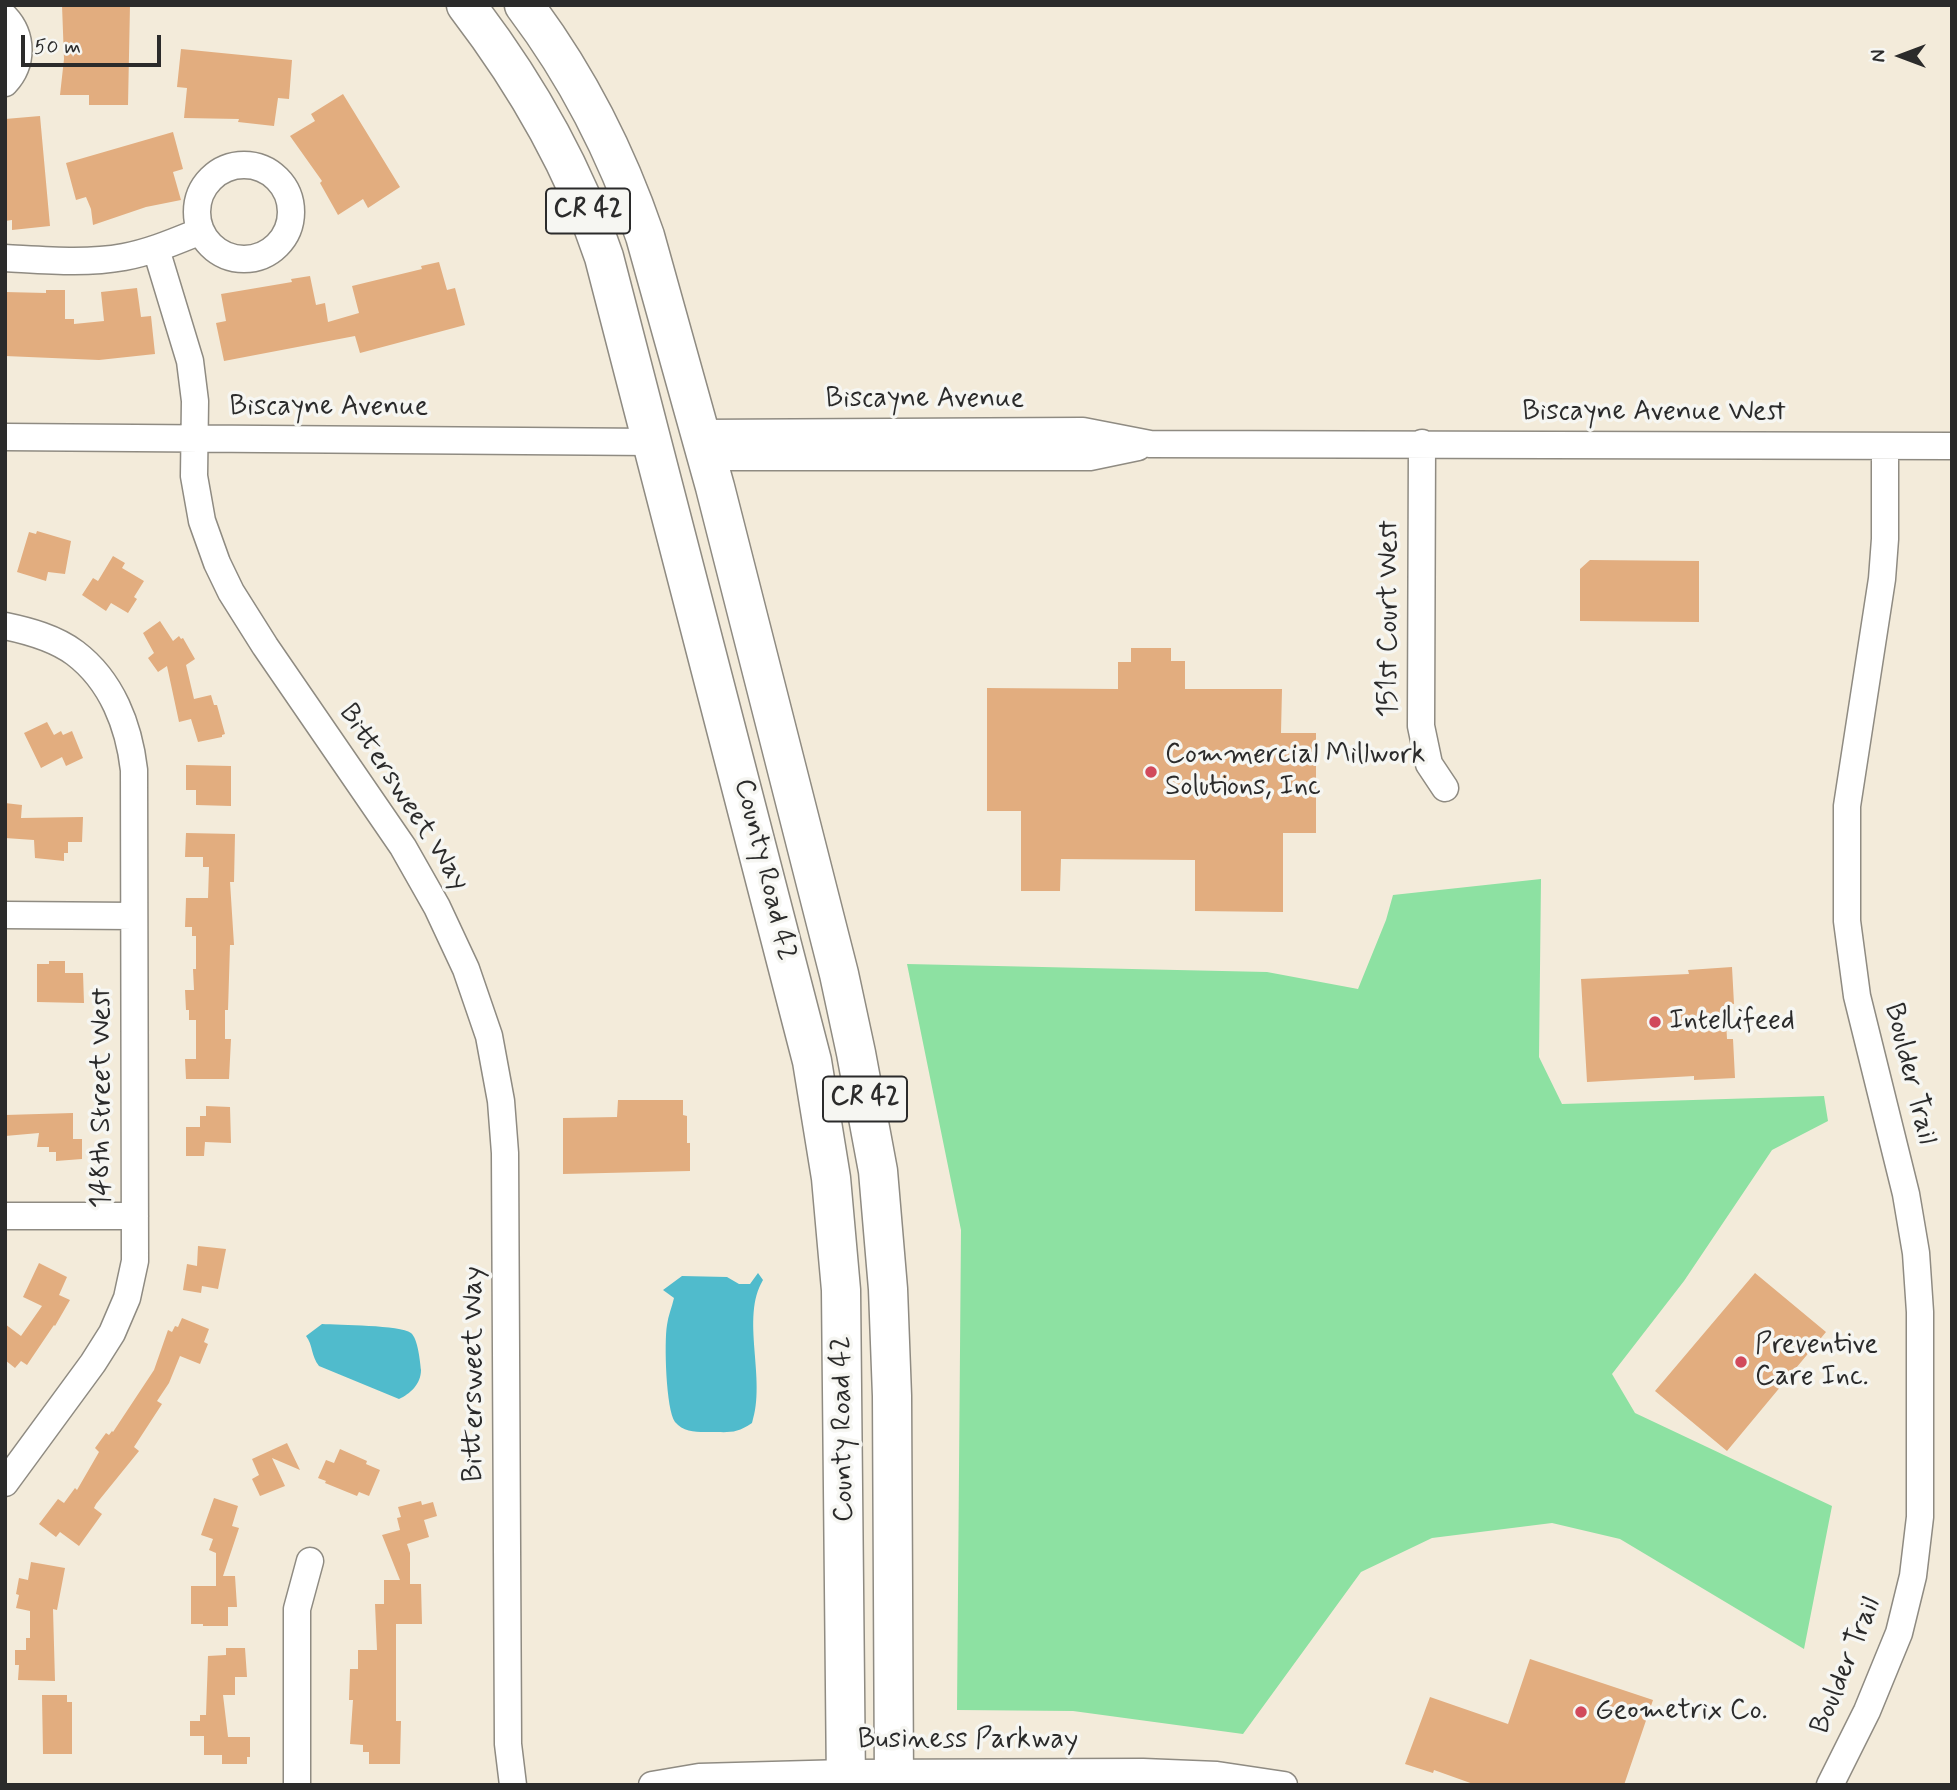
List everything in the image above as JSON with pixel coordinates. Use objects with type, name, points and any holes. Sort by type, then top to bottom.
[{"type":"highway","name":"County Road 42","points":[[466,5],[513,68],[534,103],[592,220],[615,296],[812,1061],[824,1124],[837,1234],[843,1338],[846,1779]]},
{"type":"highway","name":"County Road 42","points":[[524,5],[570,74],[633,200],[657,277],[702,445],[839,974],[856,1053],[878,1171],[888,1289],[894,1779]]},
{"type":"street","points":[[5,17],[13,25],[19,40],[18,62],[5,83]]},
{"type":"street","points":[[5,258],[94,260],[124,257],[156,250],[201,231]]},
{"type":"street","name":"Bittersweet Way","points":[[156,250],[194,380],[194,476],[202,521],[217,563],[231,592],[333,747],[403,847],[438,907],[466,969],[494,1059],[505,1153],[508,1744],[513,1785]]},
{"type":"street","name":"Biscayne Avenue","points":[[702,445],[1083,431],[1150,444],[1422,443]]},
{"type":"street","name":"Biscayne Avenue","points":[[5,437],[653,442]]},
{"type":"street","name":"Biscayne Avenue West","points":[[1422,443],[1885,446]]},
{"type":"street","name":"151st Court West","points":[[1422,443],[1421,726],[1429,764],[1445,788]]},
{"type":"street","points":[[1885,446],[1952,446]]},
{"type":"street","name":"Boulder Trail","points":[[1830,1785],[1867,1711],[1899,1633],[1913,1576],[1920,1517],[1920,1312],[1916,1253],[1906,1194],[1857,996],[1847,921],[1847,806],[1882,579],[1885,446]]},
{"type":"street","name":"148th Street West","points":[[5,626],[40,635],[75,652],[102,680],[119,710],[131,742],[134,770],[135,1216],[135,1261],[127,1298],[112,1333],[5,1483]]},
{"type":"street","points":[[5,915],[134,916]]},
{"type":"street","points":[[5,1216],[135,1216]]},
{"type":"street","points":[[297,1785],[297,1609],[310,1561]]},
{"type":"street","name":"Business Parkway","points":[[652,1785],[699,1777],[894,1779],[1182,1772],[1284,1785]]},
{"type":"green space","points":[[1541,879],[1539,1057],[1562,1104],[1824,1096],[1828,1121],[1772,1150],[1684,1281],[1612,1374],[1635,1413],[1832,1506],[1804,1649],[1620,1539],[1552,1523],[1432,1538],[1361,1572],[1243,1734],[1073,1711],[957,1710],[961,1230],[907,964],[1267,972],[1358,989],[1386,920],[1393,895]]},
{"type":"water","points":[[758,1273],[763,1280],[754,1312],[757,1387],[752,1423],[737,1431],[728,1432],[687,1430],[675,1422],[670,1404],[666,1375],[666,1334],[674,1298],[663,1290],[682,1276],[727,1277],[739,1284],[750,1284]]},
{"type":"water","points":[[322,1324],[382,1327],[411,1333],[417,1345],[421,1366],[417,1384],[399,1399],[319,1366],[306,1336]]},
{"type":"building","points":[[62,5],[130,5],[128,105],[89,105],[89,95],[60,95],[64,59]]},
{"type":"building","points":[[181,49],[292,60],[289,99],[278,98],[274,126],[238,122],[239,119],[184,118],[187,88],[177,87]]},
{"type":"building","points":[[343,94],[400,187],[368,208],[363,199],[338,215],[320,183],[322,181],[290,136],[315,121],[311,114]]},
{"type":"building","points":[[40,116],[50,226],[12,230],[12,220],[5,221],[5,119]]},
{"type":"building","points":[[173,132],[183,169],[173,172],[181,200],[146,207],[93,225],[86,197],[76,200],[66,163]]},
{"type":"building","points":[[439,262],[447,290],[455,288],[465,325],[360,353],[355,336],[224,361],[216,323],[226,321],[221,294],[292,282],[291,279],[310,276],[316,305],[325,303],[328,322],[359,313],[352,286],[422,269],[421,266]]},
{"type":"building","points":[[137,288],[141,317],[151,316],[155,354],[99,360],[5,356],[5,292],[46,293],[46,290],[65,290],[65,319],[74,319],[74,324],[104,321],[101,292]]},
{"type":"building","points":[[37,531],[71,541],[65,574],[48,572],[46,581],[17,572],[29,532],[36,534]]},
{"type":"building","points":[[113,556],[125,563],[122,568],[144,581],[128,613],[111,603],[106,611],[82,595],[93,578],[98,581]]},
{"type":"building","points":[[1590,560],[1699,561],[1699,622],[1580,621],[1580,569]]},
{"type":"building","points":[[160,621],[173,641],[179,636],[183,638],[195,659],[186,665],[194,699],[211,695],[214,705],[217,705],[225,734],[222,737],[198,742],[191,719],[179,722],[167,666],[158,672],[148,658],[154,653],[143,633]]},
{"type":"building","name":"Commercial Millwork Solutions, Inc","points":[[1131,648],[1171,648],[1171,661],[1185,661],[1185,689],[1282,689],[1281,733],[1316,733],[1316,833],[1283,833],[1283,912],[1195,911],[1195,860],[1061,859],[1060,891],[1021,891],[1021,811],[987,811],[987,688],[1118,689],[1118,662],[1131,662]]},
{"type":"building","points":[[47,722],[54,735],[61,731],[63,735],[72,731],[83,758],[66,766],[62,757],[41,768],[24,733]]},
{"type":"building","points":[[186,765],[231,766],[231,806],[196,805],[196,790],[186,790]]},
{"type":"building","points":[[5,803],[22,805],[21,818],[83,817],[82,842],[68,842],[68,853],[64,853],[64,861],[35,858],[34,840],[5,838]]},
{"type":"building","points":[[186,833],[235,834],[234,882],[230,882],[234,945],[230,945],[228,1010],[225,1010],[225,1039],[231,1039],[229,1079],[186,1079],[185,1059],[196,1059],[196,1020],[189,1020],[185,990],[194,990],[196,936],[192,936],[192,927],[185,927],[186,898],[208,898],[209,867],[203,867],[203,857],[185,857]]},
{"type":"building","points":[[49,961],[65,961],[65,973],[83,973],[84,1003],[37,1002],[37,964],[49,964]]},
{"type":"building","name":"Intellifeed","points":[[1732,967],[1734,1004],[1725,1004],[1727,1039],[1733,1039],[1735,1078],[1694,1080],[1694,1076],[1587,1082],[1581,979],[1689,974],[1688,970]]},
{"type":"building","points":[[618,1100],[683,1100],[683,1115],[687,1116],[687,1143],[690,1143],[690,1171],[563,1174],[563,1118],[617,1117]]},
{"type":"building","points":[[206,1106],[230,1107],[231,1143],[205,1142],[204,1156],[186,1156],[186,1127],[200,1127],[200,1116],[206,1116]]},
{"type":"building","points":[[73,1113],[73,1139],[82,1139],[82,1159],[56,1161],[56,1152],[49,1152],[49,1147],[37,1147],[39,1133],[5,1136],[5,1115]]},
{"type":"building","points":[[198,1246],[226,1249],[218,1289],[202,1286],[201,1293],[183,1290],[187,1264],[197,1266]]},
{"type":"building","points":[[39,1263],[67,1277],[59,1295],[70,1300],[27,1365],[21,1361],[15,1368],[5,1360],[5,1324],[21,1336],[42,1306],[23,1297]]},
{"type":"building","name":"Preventive Care Inc.","points":[[1755,1273],[1826,1332],[1727,1451],[1655,1391]]},
{"type":"building","points":[[182,1318],[209,1329],[204,1342],[208,1344],[200,1364],[180,1356],[169,1383],[157,1401],[162,1404],[134,1447],[139,1451],[96,1504],[94,1508],[102,1514],[79,1546],[60,1532],[56,1537],[39,1524],[58,1499],[64,1503],[75,1488],[77,1490],[99,1452],[95,1448],[106,1433],[109,1435],[113,1432],[154,1370],[168,1330],[172,1332],[175,1326],[178,1327]]},
{"type":"building","points":[[287,1443],[300,1470],[272,1458],[285,1486],[260,1496],[252,1479],[259,1475],[252,1459]]},
{"type":"building","points":[[340,1449],[380,1470],[369,1496],[359,1492],[357,1496],[318,1478],[326,1460],[334,1463]]},
{"type":"building","points":[[214,1498],[238,1506],[232,1526],[239,1528],[223,1576],[235,1576],[237,1607],[228,1607],[228,1626],[191,1624],[191,1586],[216,1586],[216,1553],[209,1550],[213,1539],[201,1535]]},
{"type":"building","points":[[421,1501],[422,1505],[433,1502],[437,1516],[424,1520],[429,1537],[407,1544],[410,1553],[410,1584],[421,1584],[422,1624],[396,1624],[396,1721],[401,1721],[400,1764],[369,1764],[369,1752],[363,1752],[363,1745],[350,1744],[353,1700],[349,1700],[350,1669],[358,1669],[358,1650],[377,1650],[375,1604],[384,1604],[384,1580],[400,1580],[382,1535],[400,1530],[397,1518],[401,1517],[398,1507]]},
{"type":"building","points":[[31,1562],[65,1568],[57,1610],[53,1609],[55,1681],[18,1680],[19,1665],[15,1665],[15,1650],[26,1650],[26,1638],[30,1638],[30,1611],[16,1608],[19,1595],[16,1594],[19,1578],[28,1580]]},
{"type":"building","points":[[226,1648],[245,1648],[247,1677],[235,1677],[235,1695],[223,1695],[228,1737],[250,1737],[250,1757],[247,1757],[247,1764],[222,1764],[222,1755],[204,1755],[204,1736],[190,1736],[190,1721],[200,1721],[200,1715],[206,1715],[208,1656],[226,1655]]},
{"type":"building","name":"Geometrix Co.","points":[[1530,1659],[1653,1700],[1624,1785],[1476,1785],[1434,1770],[1433,1773],[1405,1764],[1430,1697],[1508,1724]]},
{"type":"building","points":[[42,1695],[67,1695],[67,1702],[72,1702],[72,1754],[43,1754]]},
{"type":"place","name":"Commercial Millwork Solutions, Inc","points":[[1151,772]]},
{"type":"place","name":"Intellifeed","points":[[1655,1022]]},
{"type":"place","name":"Preventive Care Inc.","points":[[1741,1362]]},
{"type":"place","name":"Geometrix Co.","points":[[1581,1712]]}]
